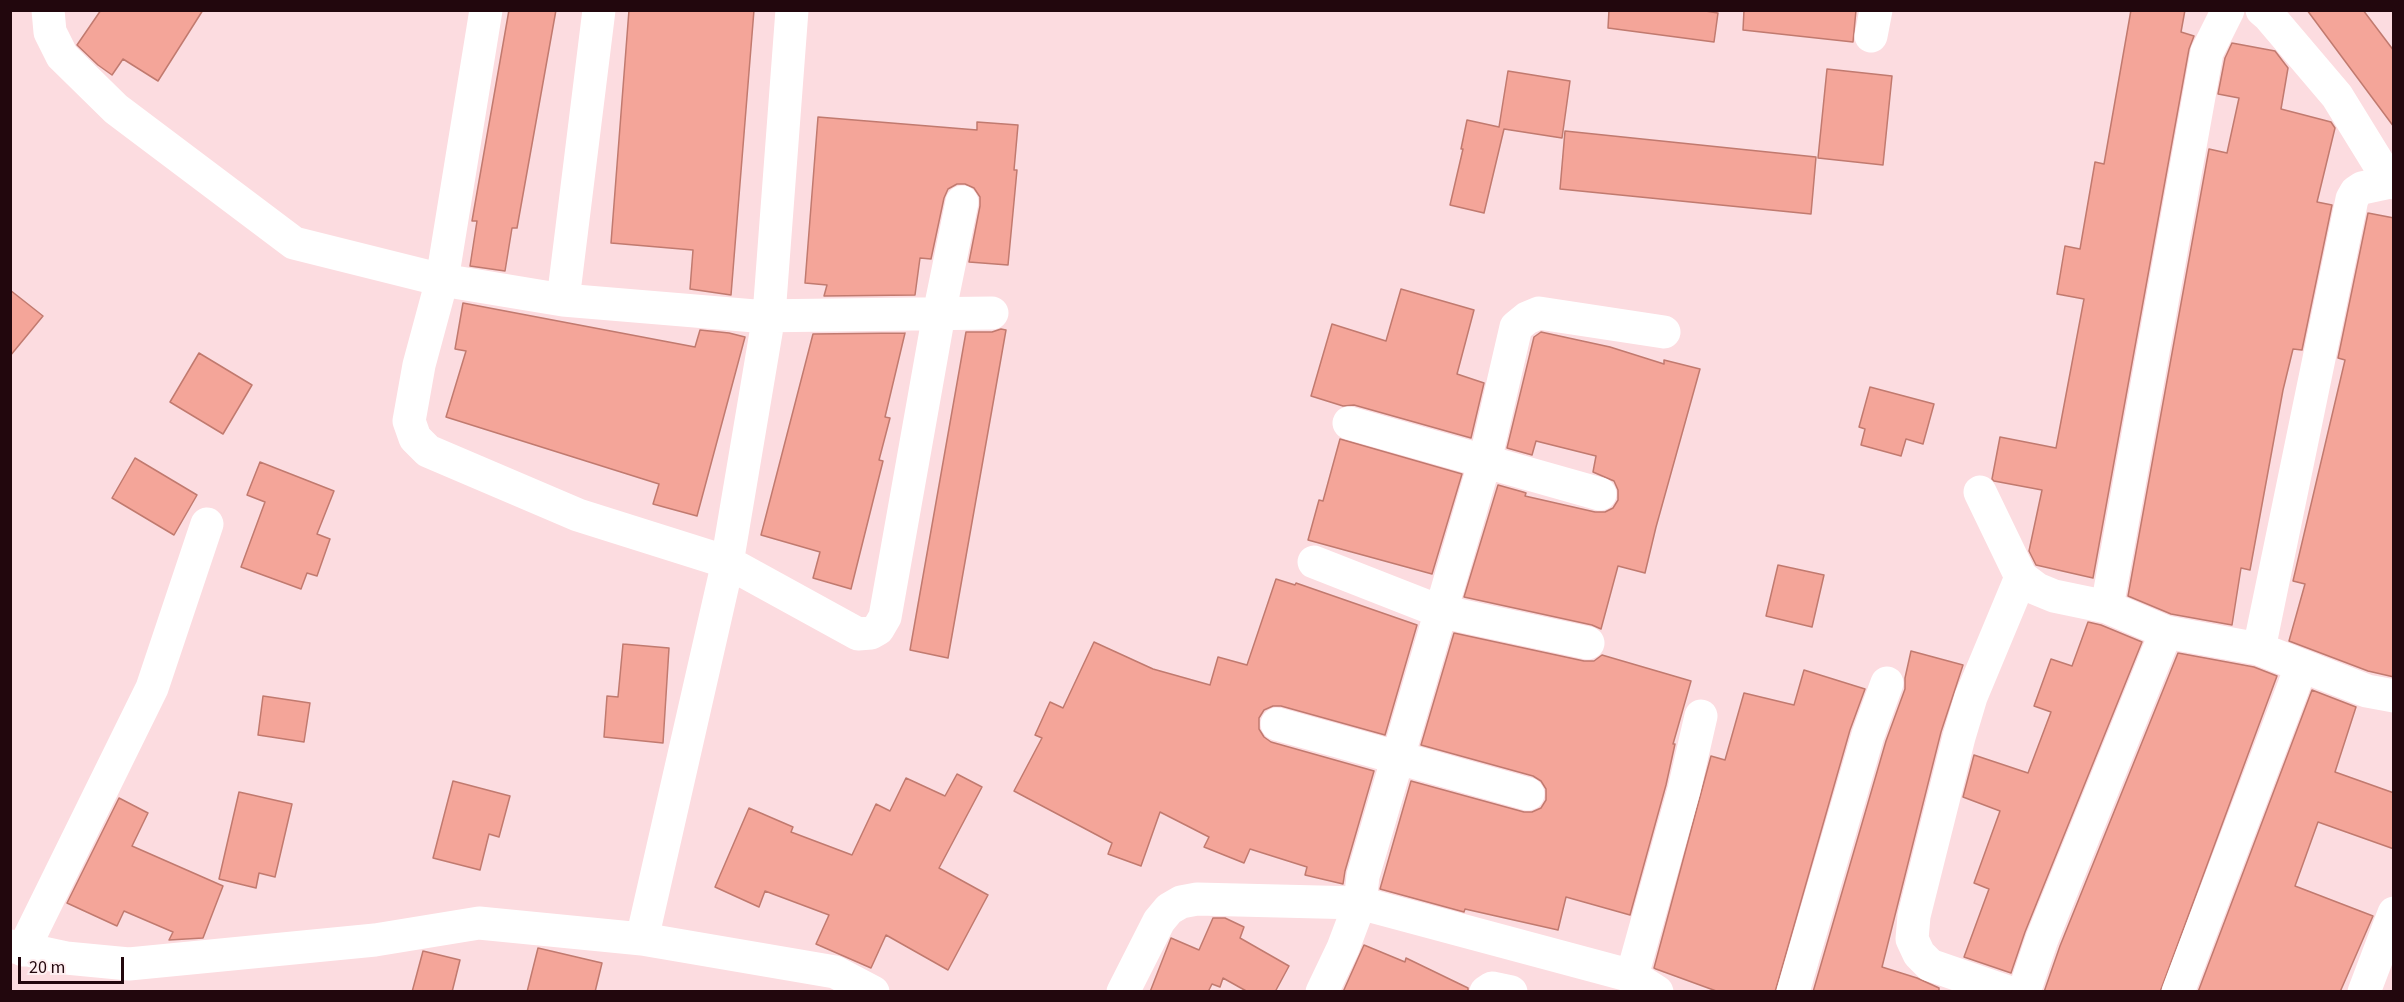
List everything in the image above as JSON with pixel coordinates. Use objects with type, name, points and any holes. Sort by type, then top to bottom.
[{"type":"street","points":[[48,10],[50,32],[62,56],[116,109],[294,243],[442,280],[563,300],[770,315],[992,313]]},
{"type":"street","points":[[486,10],[442,280],[419,364],[409,422],[415,438],[428,451],[579,515],[723,581],[858,634],[871,633],[878,629],[885,617],[939,314],[962,202]]},
{"type":"street","points":[[563,300],[599,10]]},
{"type":"street","points":[[642,939],[723,581],[770,315],[792,10]]},
{"type":"street","points":[[2107,607],[2207,52],[2228,10]]},
{"type":"street","points":[[2259,649],[2352,199],[2362,188],[2392,182],[2337,96],[2262,10]]},
{"type":"street","points":[[1322,992],[1343,948],[1357,908],[1363,876],[1399,758],[1439,611],[1485,461],[1516,327],[1527,318],[1539,313],[1664,332]]},
{"type":"street","points":[[1349,423],[1600,494]]},
{"type":"street","points":[[1980,492],[2021,577],[2037,590],[2054,596],[2107,607],[2166,632],[2259,649],[2367,691],[2394,696]]},
{"type":"street","points":[[207,524],[152,688],[17,948],[66,958],[129,964],[375,940],[478,923],[642,939],[817,981],[835,972],[873,992]]},
{"type":"street","points":[[1314,562],[1439,611],[1588,643]]},
{"type":"street","points":[[2008,992],[1930,965],[1918,954],[1912,939],[1914,916],[1959,736],[1971,697],[2021,577]]},
{"type":"street","points":[[2024,992],[2042,939],[2166,632]]},
{"type":"street","points":[[2178,992],[2301,667]]},
{"type":"street","points":[[1793,992],[1868,735],[1887,683]]},
{"type":"street","points":[[1123,992],[1160,921],[1169,909],[1181,902],[1197,899],[1357,908],[1644,984],[1701,716]]},
{"type":"street","points":[[1277,724],[1528,794]]},
{"type":"street","points":[[2364,992],[2394,913]]},
{"type":"street","points":[[1486,992],[1492,988],[1511,992]]},
{"type":"building","points":[[101,10],[203,10],[158,81],[123,59],[112,75],[77,45]]},
{"type":"building","points":[[509,10],[556,10],[517,228],[512,228],[505,271],[470,266],[477,221],[472,221]]},
{"type":"building","points":[[629,10],[754,10],[731,295],[690,289],[693,250],[611,243]]},
{"type":"building","points":[[1609,10],[1699,10],[1718,13],[1714,42],[1608,28]]},
{"type":"building","points":[[1744,10],[1856,10],[1853,42],[1743,30]]},
{"type":"building","points":[[2131,10],[2185,10],[2181,32],[2194,36],[2189,49],[2093,578],[2036,565],[2029,551],[2042,490],[1992,479],[2000,437],[2056,448],[2084,299],[2057,294],[2065,246],[2080,249],[2095,162],[2104,164]]},
{"type":"building","points":[[2307,10],[2363,10],[2394,51],[2394,127]]},
{"type":"building","points":[[2232,43],[2275,51],[2288,68],[2281,109],[2331,122],[2335,128],[2317,202],[2332,205],[2302,350],[2293,349],[2283,390],[2250,570],[2241,568],[2232,625],[2171,614],[2128,596],[2209,149],[2227,153],[2239,98],[2218,94],[2225,58]]},
{"type":"building","points":[[1827,69],[1892,76],[1883,165],[1818,158]]},
{"type":"building","points":[[1508,71],[1570,81],[1562,138],[1504,129],[1484,213],[1450,205],[1467,120],[1499,127]]},
{"type":"building","points":[[818,117],[977,130],[977,122],[1018,125],[1014,170],[1017,170],[1008,265],[969,262],[980,197],[974,188],[965,184],[957,184],[948,189],[944,198],[931,259],[920,258],[915,295],[824,296],[827,285],[805,283]]},
{"type":"building","points":[[1565,131],[1816,157],[1811,214],[1560,189]]},
{"type":"building","points":[[2368,213],[2394,218],[2394,677],[2368,671],[2289,641],[2305,584],[2293,581],[2345,360],[2338,358]]},
{"type":"building","points":[[1401,289],[1474,310],[1457,374],[1484,383],[1471,438],[1354,405],[1343,406],[1311,396],[1332,324],[1386,341]]},
{"type":"building","points":[[10,290],[43,316],[10,356]]},
{"type":"building","points":[[463,303],[695,347],[700,330],[745,337],[697,516],[653,504],[659,484],[446,417],[466,351],[455,349]]},
{"type":"building","points":[[1006,330],[948,658],[910,650],[966,332],[992,332]]},
{"type":"building","points":[[1541,332],[1610,347],[1664,364],[1664,360],[1700,369],[1645,573],[1618,566],[1601,629],[1592,625],[1464,597],[1498,485],[1526,493],[1525,496],[1595,512],[1605,512],[1613,508],[1618,500],[1618,490],[1614,481],[1593,472],[1596,456],[1536,441],[1532,455],[1507,448],[1534,337]]},
{"type":"building","points":[[905,333],[885,417],[890,418],[879,460],[883,461],[851,589],[813,578],[820,552],[761,535],[813,334]]},
{"type":"building","points":[[199,353],[252,385],[223,434],[170,402]]},
{"type":"building","points":[[1870,387],[1934,404],[1923,444],[1906,439],[1901,456],[1861,445],[1865,429],[1859,427]]},
{"type":"building","points":[[1340,439],[1462,474],[1432,574],[1308,540],[1319,500],[1323,501]]},
{"type":"building","points":[[135,458],[197,495],[174,535],[112,498]]},
{"type":"building","points":[[260,462],[334,491],[317,534],[330,539],[317,576],[307,573],[301,589],[241,567],[265,502],[247,495]]},
{"type":"building","points":[[1778,565],[1824,575],[1812,627],[1766,616]]},
{"type":"building","points":[[1276,579],[1295,585],[1296,583],[1417,625],[1385,735],[1281,706],[1273,706],[1264,710],[1259,718],[1259,729],[1271,742],[1374,771],[1343,884],[1305,875],[1307,867],[1250,849],[1244,863],[1204,847],[1209,837],[1160,812],[1141,866],[1108,854],[1112,843],[1014,791],[1042,738],[1035,735],[1050,702],[1063,708],[1094,642],[1153,669],[1210,685],[1218,657],[1247,665]]},
{"type":"building","points":[[2088,622],[2142,642],[2025,932],[2011,973],[1964,957],[1989,889],[1974,883],[2000,811],[1963,797],[1974,755],[2028,773],[2051,712],[2034,706],[2051,659],[2072,666]]},
{"type":"building","points":[[1454,633],[1584,661],[1594,661],[1602,655],[1691,681],[1673,744],[1675,744],[1666,785],[1630,915],[1566,897],[1558,930],[1465,909],[1464,912],[1380,889],[1411,781],[1524,812],[1532,812],[1541,808],[1546,800],[1546,789],[1541,781],[1533,776],[1421,745]]},
{"type":"building","points":[[623,644],[669,648],[663,743],[604,737],[607,696],[618,697]]},
{"type":"building","points":[[1911,651],[1963,665],[1941,732],[1882,967],[1917,978],[1939,988],[1939,992],[1813,992],[1886,741],[1905,689]]},
{"type":"building","points":[[2178,653],[2254,667],[2277,676],[2160,992],[2044,992],[2060,946]]},
{"type":"building","points":[[1804,670],[1865,689],[1850,730],[1775,992],[1719,992],[1656,969],[1654,968],[1711,756],[1725,760],[1744,693],[1794,705]]},
{"type":"building","points":[[2312,690],[2356,707],[2335,772],[2394,793],[2394,849],[2318,822],[2295,886],[2373,916],[2340,992],[2198,992]]},
{"type":"building","points":[[263,696],[310,703],[304,742],[258,735]]},
{"type":"building","points":[[957,774],[982,787],[939,868],[988,895],[948,970],[886,935],[871,968],[816,944],[829,915],[765,891],[759,907],[715,887],[749,808],[793,827],[791,832],[852,855],[876,804],[890,811],[906,778],[945,796]]},
{"type":"building","points":[[453,781],[510,796],[499,837],[489,834],[480,870],[433,858]]},
{"type":"building","points":[[239,792],[292,804],[275,877],[259,873],[256,888],[219,879]]},
{"type":"building","points":[[119,798],[148,813],[132,846],[223,886],[203,938],[169,940],[173,932],[124,911],[117,926],[67,903]]},
{"type":"building","points":[[1213,918],[1225,918],[1244,927],[1240,938],[1289,966],[1275,992],[1248,992],[1223,978],[1220,987],[1212,984],[1208,992],[1150,992],[1171,938],[1199,950]]},
{"type":"building","points":[[1364,945],[1405,962],[1406,958],[1468,988],[1468,992],[1343,992]]},
{"type":"building","points":[[538,948],[602,963],[595,992],[527,992]]},
{"type":"building","points":[[423,951],[460,960],[452,992],[412,992]]}]
